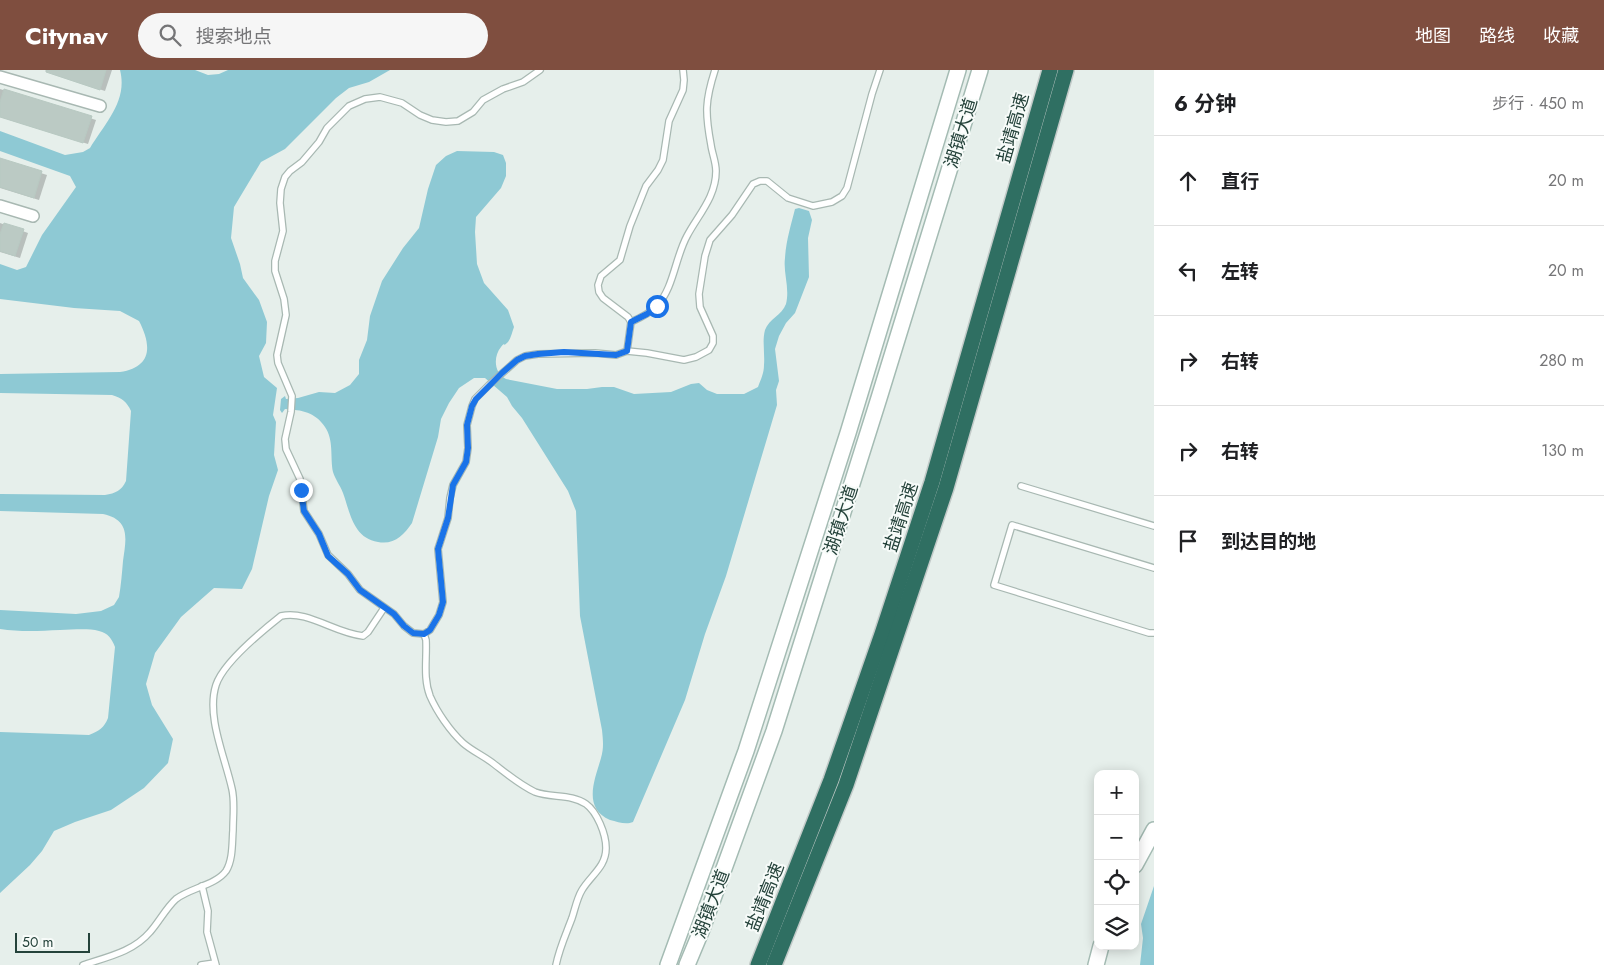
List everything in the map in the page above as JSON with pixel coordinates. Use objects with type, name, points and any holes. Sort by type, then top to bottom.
[{"type":"highway","name":"盐靖高速","points":[[758,965],[831,780],[920,520],[1050,70]]},
{"type":"highway","name":"盐靖高速","points":[[774,965],[846,785],[946,488],[1066,70]]},
{"type":"main road","name":"湖镇大道","points":[[668,965],[746,751],[848,433],[958,70]]},
{"type":"main road","name":"湖镇大道","points":[[687,965],[702,930],[774,730],[980,70]]},
{"type":"main road","points":[[1138,860],[1154,830]]},
{"type":"main road","points":[[1096,965],[1099,950]]},
{"type":"street","points":[[0,77],[100,106]]},
{"type":"street","points":[[0,206],[33,216]]},
{"type":"lane","points":[[540,70],[523,82],[502,89],[483,100],[473,112],[458,120],[446,122],[432,120],[420,115],[402,103],[380,97],[365,99],[349,106],[327,128],[319,142],[302,162],[285,177],[281,189],[280,203],[283,231],[275,261],[275,271],[284,299],[286,315],[277,355],[280,368],[292,396],[291,412],[285,439],[286,449],[300,480],[304,511],[319,534],[328,556],[348,574],[360,590],[394,614],[413,633],[424,634],[430,630],[439,615],[443,602],[438,549],[448,518],[453,485],[466,462],[468,448],[467,425],[476,399],[502,373],[517,360],[525,356],[587,353],[616,355],[627,351],[684,360],[696,357],[709,350],[713,343],[713,336],[700,307],[699,294],[705,256],[710,240],[732,215],[753,184],[760,181],[772,184],[788,198],[813,206],[832,202],[842,196],[847,188],[880,70]]},
{"type":"lane","points":[[627,351],[631,322],[628,317],[603,298],[599,292],[598,285],[600,276],[620,260],[630,226],[646,186],[658,170],[662,160],[669,121],[683,90],[683,70]]},
{"type":"lane","points":[[631,322],[647,314],[657,306],[667,290],[686,236],[706,207],[716,171],[706,117],[706,101],[715,70]]},
{"type":"lane","points":[[1021,486],[1154,526]]},
{"type":"lane","points":[[1154,568],[1012,525],[994,585],[1148,633],[1154,633]]},
{"type":"lane","points":[[83,965],[128,950],[138,944],[150,933],[176,900],[190,890],[221,876],[226,871],[232,848],[234,804],[212,709],[216,684],[234,658],[281,616],[290,614],[302,615],[335,629],[363,636],[368,632],[384,608]]},
{"type":"lane","points":[[424,634],[426,640],[427,685],[431,697],[452,731],[464,744],[492,762],[516,781],[535,792],[554,797],[575,799],[592,808],[600,826],[605,839],[604,859],[601,867],[582,890],[556,965]]},
{"type":"lane","points":[[201,965],[216,964],[207,932],[208,911],[202,886]]},
{"type":"water","points":[[120,70],[195,70],[208,75],[219,74],[228,70],[390,70],[369,82],[349,88],[336,98],[285,149],[261,162],[234,207],[231,238],[243,278],[259,300],[267,322],[266,343],[259,356],[264,377],[277,388],[273,415],[276,422],[274,455],[278,470],[269,496],[252,569],[242,589],[214,588],[181,617],[155,653],[146,684],[152,705],[173,739],[168,763],[144,788],[111,810],[54,831],[42,851],[30,865],[0,893],[0,732],[89,735],[101,729],[108,718],[115,647],[107,635],[94,630],[15,631],[0,629],[0,610],[76,614],[101,611],[114,605],[119,597],[125,531],[118,521],[103,514],[0,511],[0,494],[105,495],[118,491],[126,481],[131,411],[124,401],[112,395],[0,393],[0,374],[120,372],[131,369],[144,360],[147,347],[139,321],[120,311],[74,308],[0,299],[0,264],[17,270],[26,267],[42,235],[76,187],[70,176],[0,151],[0,131],[65,155],[83,152],[90,148],[114,111],[121,92]]},
{"type":"water","points":[[457,151],[494,152],[503,155],[506,163],[506,176],[501,188],[476,217],[475,232],[477,264],[484,283],[508,310],[514,327],[509,340],[498,351],[497,369],[506,379],[557,389],[614,387],[634,394],[671,392],[699,383],[707,390],[717,394],[744,394],[758,387],[764,368],[765,330],[786,304],[786,252],[795,209],[799,208],[809,211],[812,220],[808,238],[809,277],[795,313],[786,323],[775,349],[779,381],[776,390],[777,405],[726,576],[705,634],[685,700],[633,822],[630,823],[610,820],[601,815],[593,801],[594,784],[602,754],[603,741],[580,616],[576,511],[568,491],[507,397],[485,378],[474,378],[459,388],[441,419],[438,437],[412,523],[398,538],[384,543],[370,540],[358,530],[354,523],[333,472],[330,437],[325,427],[317,418],[302,411],[285,409],[282,413],[280,410],[281,399],[285,396],[286,399],[298,398],[319,392],[335,393],[350,385],[359,374],[359,360],[367,340],[370,316],[382,281],[403,248],[419,228],[436,165],[446,156]]},
{"type":"water","points":[[1154,886],[1154,965],[1140,965],[1143,938],[1141,924]]},
{"type":"building","points":[[46,70],[106,70],[100,90],[46,72]]},
{"type":"building","points":[[4,89],[92,116],[83,143],[0,117],[0,102]]},
{"type":"building","points":[[0,158],[42,171],[34,198],[0,187]]},
{"type":"building","points":[[4,223],[24,229],[15,256],[0,251],[0,234]]},
{"type":"route","points":[[301,490],[304,511],[319,534],[328,556],[348,574],[360,590],[394,614],[404,626],[413,633],[424,634],[430,630],[439,615],[443,602],[443,586],[438,549],[448,518],[453,485],[466,462],[468,448],[467,425],[476,399],[502,373],[517,360],[525,356],[564,352],[616,355],[627,351],[631,322],[647,314],[657,306]]}]
